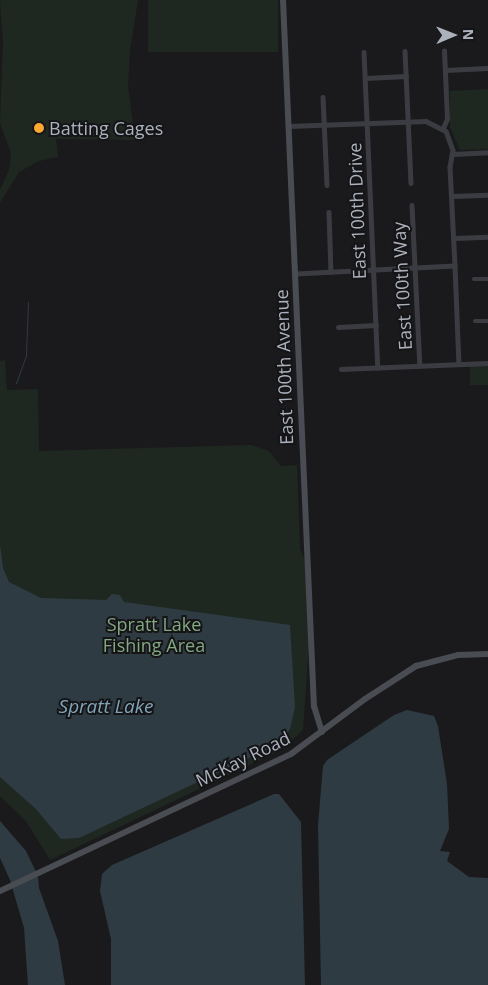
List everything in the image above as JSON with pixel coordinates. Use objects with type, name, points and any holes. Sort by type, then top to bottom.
[{"type":"street","name":"East 100th Avenue","points":[[283,0],[314,706],[322,732]]},
{"type":"street","points":[[443,128],[447,119],[444,50]]},
{"type":"street","points":[[405,51],[411,184]]},
{"type":"street","name":"East 100th Drive","points":[[364,52],[378,368]]},
{"type":"street","points":[[445,70],[488,68]]},
{"type":"street","points":[[365,78],[406,76]]},
{"type":"street","points":[[323,97],[327,185]]},
{"type":"street","points":[[289,126],[426,121],[443,128],[452,140],[453,154],[450,168],[459,364]]},
{"type":"street","points":[[453,154],[488,152]]},
{"type":"street","points":[[452,196],[488,195]]},
{"type":"street","name":"East 100th Way","points":[[412,205],[420,366]]},
{"type":"street","points":[[329,212],[331,272]]},
{"type":"street","points":[[454,238],[488,237]]},
{"type":"street","points":[[296,274],[455,266]]},
{"type":"street","points":[[474,279],[488,279]]},
{"type":"street","points":[[475,321],[488,321]]},
{"type":"street","points":[[338,328],[376,325]]},
{"type":"street","points":[[341,370],[488,363]]},
{"type":"street","name":"McKay Road","points":[[2,890],[269,765],[322,732],[365,699],[416,666],[458,655],[488,654]]},
{"type":"green space","points":[[0,0],[138,0],[130,50],[128,86],[135,140],[56,139],[58,157],[39,161],[19,172],[0,203],[0,190],[9,170],[11,153],[0,123],[3,43]]},
{"type":"green space","points":[[148,0],[278,0],[278,52],[148,52]]},
{"type":"green space","points":[[488,89],[488,149],[460,150],[450,127],[450,91]]},
{"type":"green space","name":"Spratt Lake Fishing Area","points":[[5,360],[7,390],[38,389],[39,451],[251,445],[269,451],[281,466],[297,465],[300,549],[305,560],[309,643],[303,730],[281,750],[50,860],[26,821],[0,796],[0,361]]},
{"type":"green space","points":[[470,366],[488,366],[488,385],[470,385]]},
{"type":"water","name":"Spratt Lake","points":[[0,545],[3,568],[9,582],[41,598],[106,600],[112,594],[120,595],[124,602],[290,625],[295,707],[290,729],[284,738],[270,748],[79,838],[61,839],[36,809],[0,777]]},
{"type":"water","points":[[407,710],[434,716],[438,726],[447,784],[449,829],[440,851],[450,852],[447,861],[469,877],[488,878],[488,985],[321,985],[318,825],[323,766],[327,760],[394,715]]},
{"type":"water","points":[[274,794],[279,794],[301,822],[305,985],[111,985],[111,939],[100,891],[102,874],[112,865]]},
{"type":"water","points":[[0,821],[26,851],[38,876],[39,888],[58,941],[65,985],[28,985],[24,928],[10,880],[0,858]]},
{"type":"waterway","points":[[16,383],[26,355],[28,302]]},
{"type":"place","name":"Batting Cages","points":[[39,128]]}]
